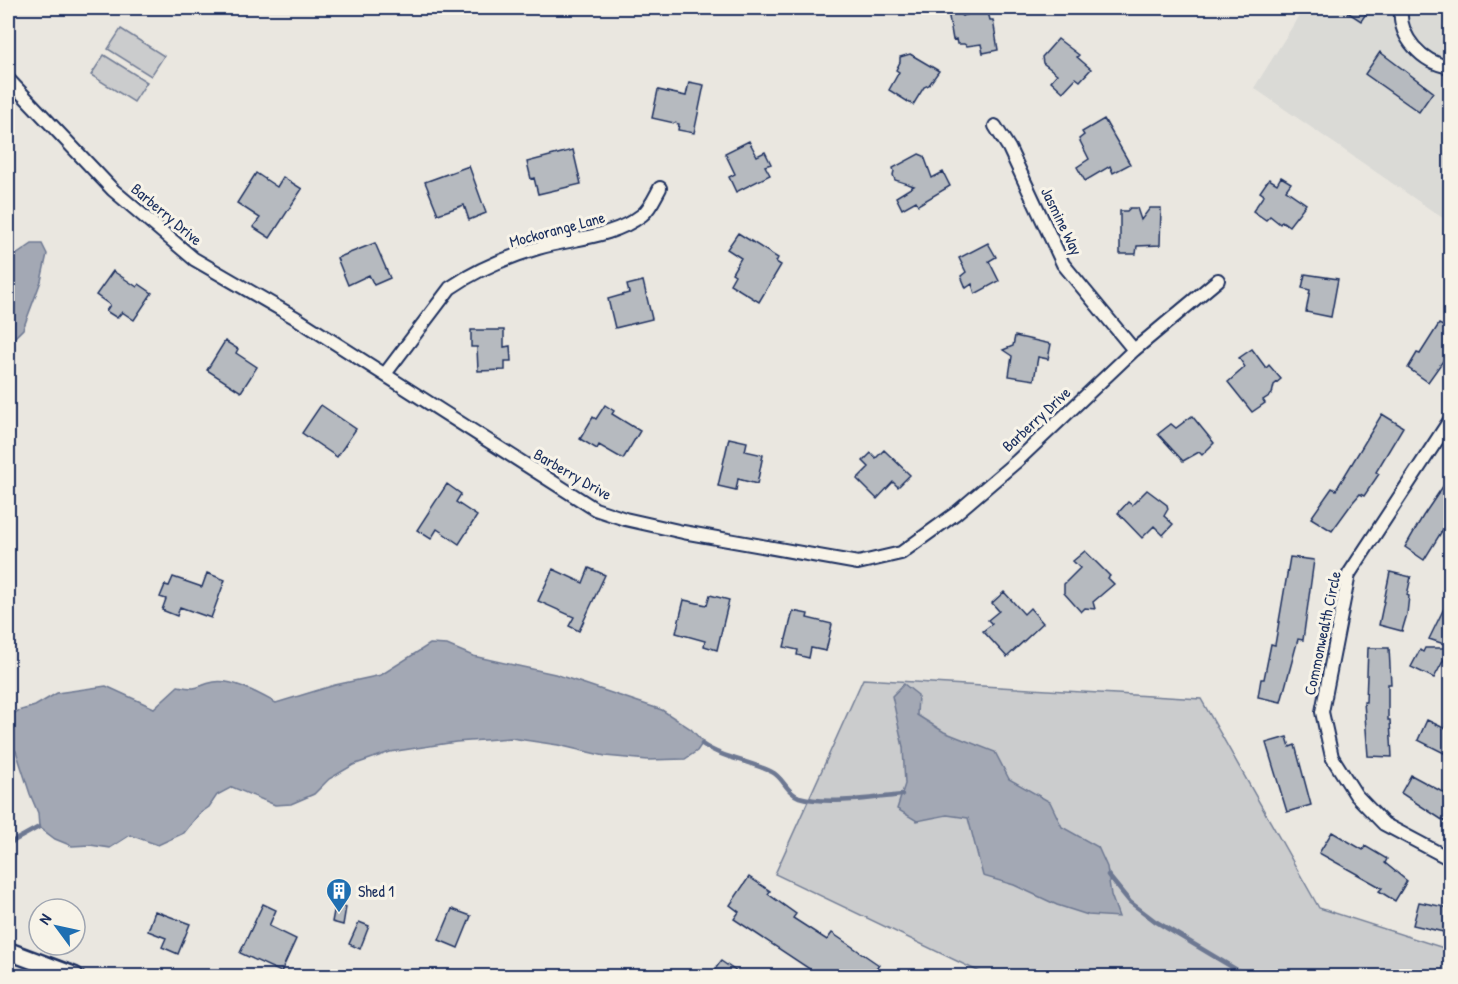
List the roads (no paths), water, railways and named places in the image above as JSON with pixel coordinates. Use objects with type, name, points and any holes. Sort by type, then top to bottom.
[{"type":"street","points":[[1401,8],[1402,28],[1411,43],[1426,58],[1450,67]]},
{"type":"street","name":"Barberry Drive","points":[[8,79],[113,190],[194,259],[296,318],[595,509],[625,519],[683,532],[858,563],[901,552],[955,514],[1044,437],[1134,351],[1218,280]]},
{"type":"street","name":"Jasmine Way","points":[[995,126],[1009,148],[1063,264],[1134,351]]},
{"type":"street","name":"Mockorange Lane","points":[[385,374],[450,288],[482,269],[537,248],[616,231],[645,214],[660,188]]},
{"type":"street","name":"Commonwealth Circle","points":[[1450,420],[1349,574],[1322,712],[1332,757],[1356,795],[1384,824],[1450,859]]},
{"type":"street","points":[[8,951],[75,976]]},
{"type":"waterway","points":[[702,744],[718,753],[772,772],[799,797],[836,801],[902,795]]},
{"type":"waterway","points":[[8,844],[39,827]]},
{"type":"waterway","points":[[1108,875],[1130,902],[1155,921],[1247,976]]},
{"type":"place","name":"Shed 1","points":[[339,914]]}]
